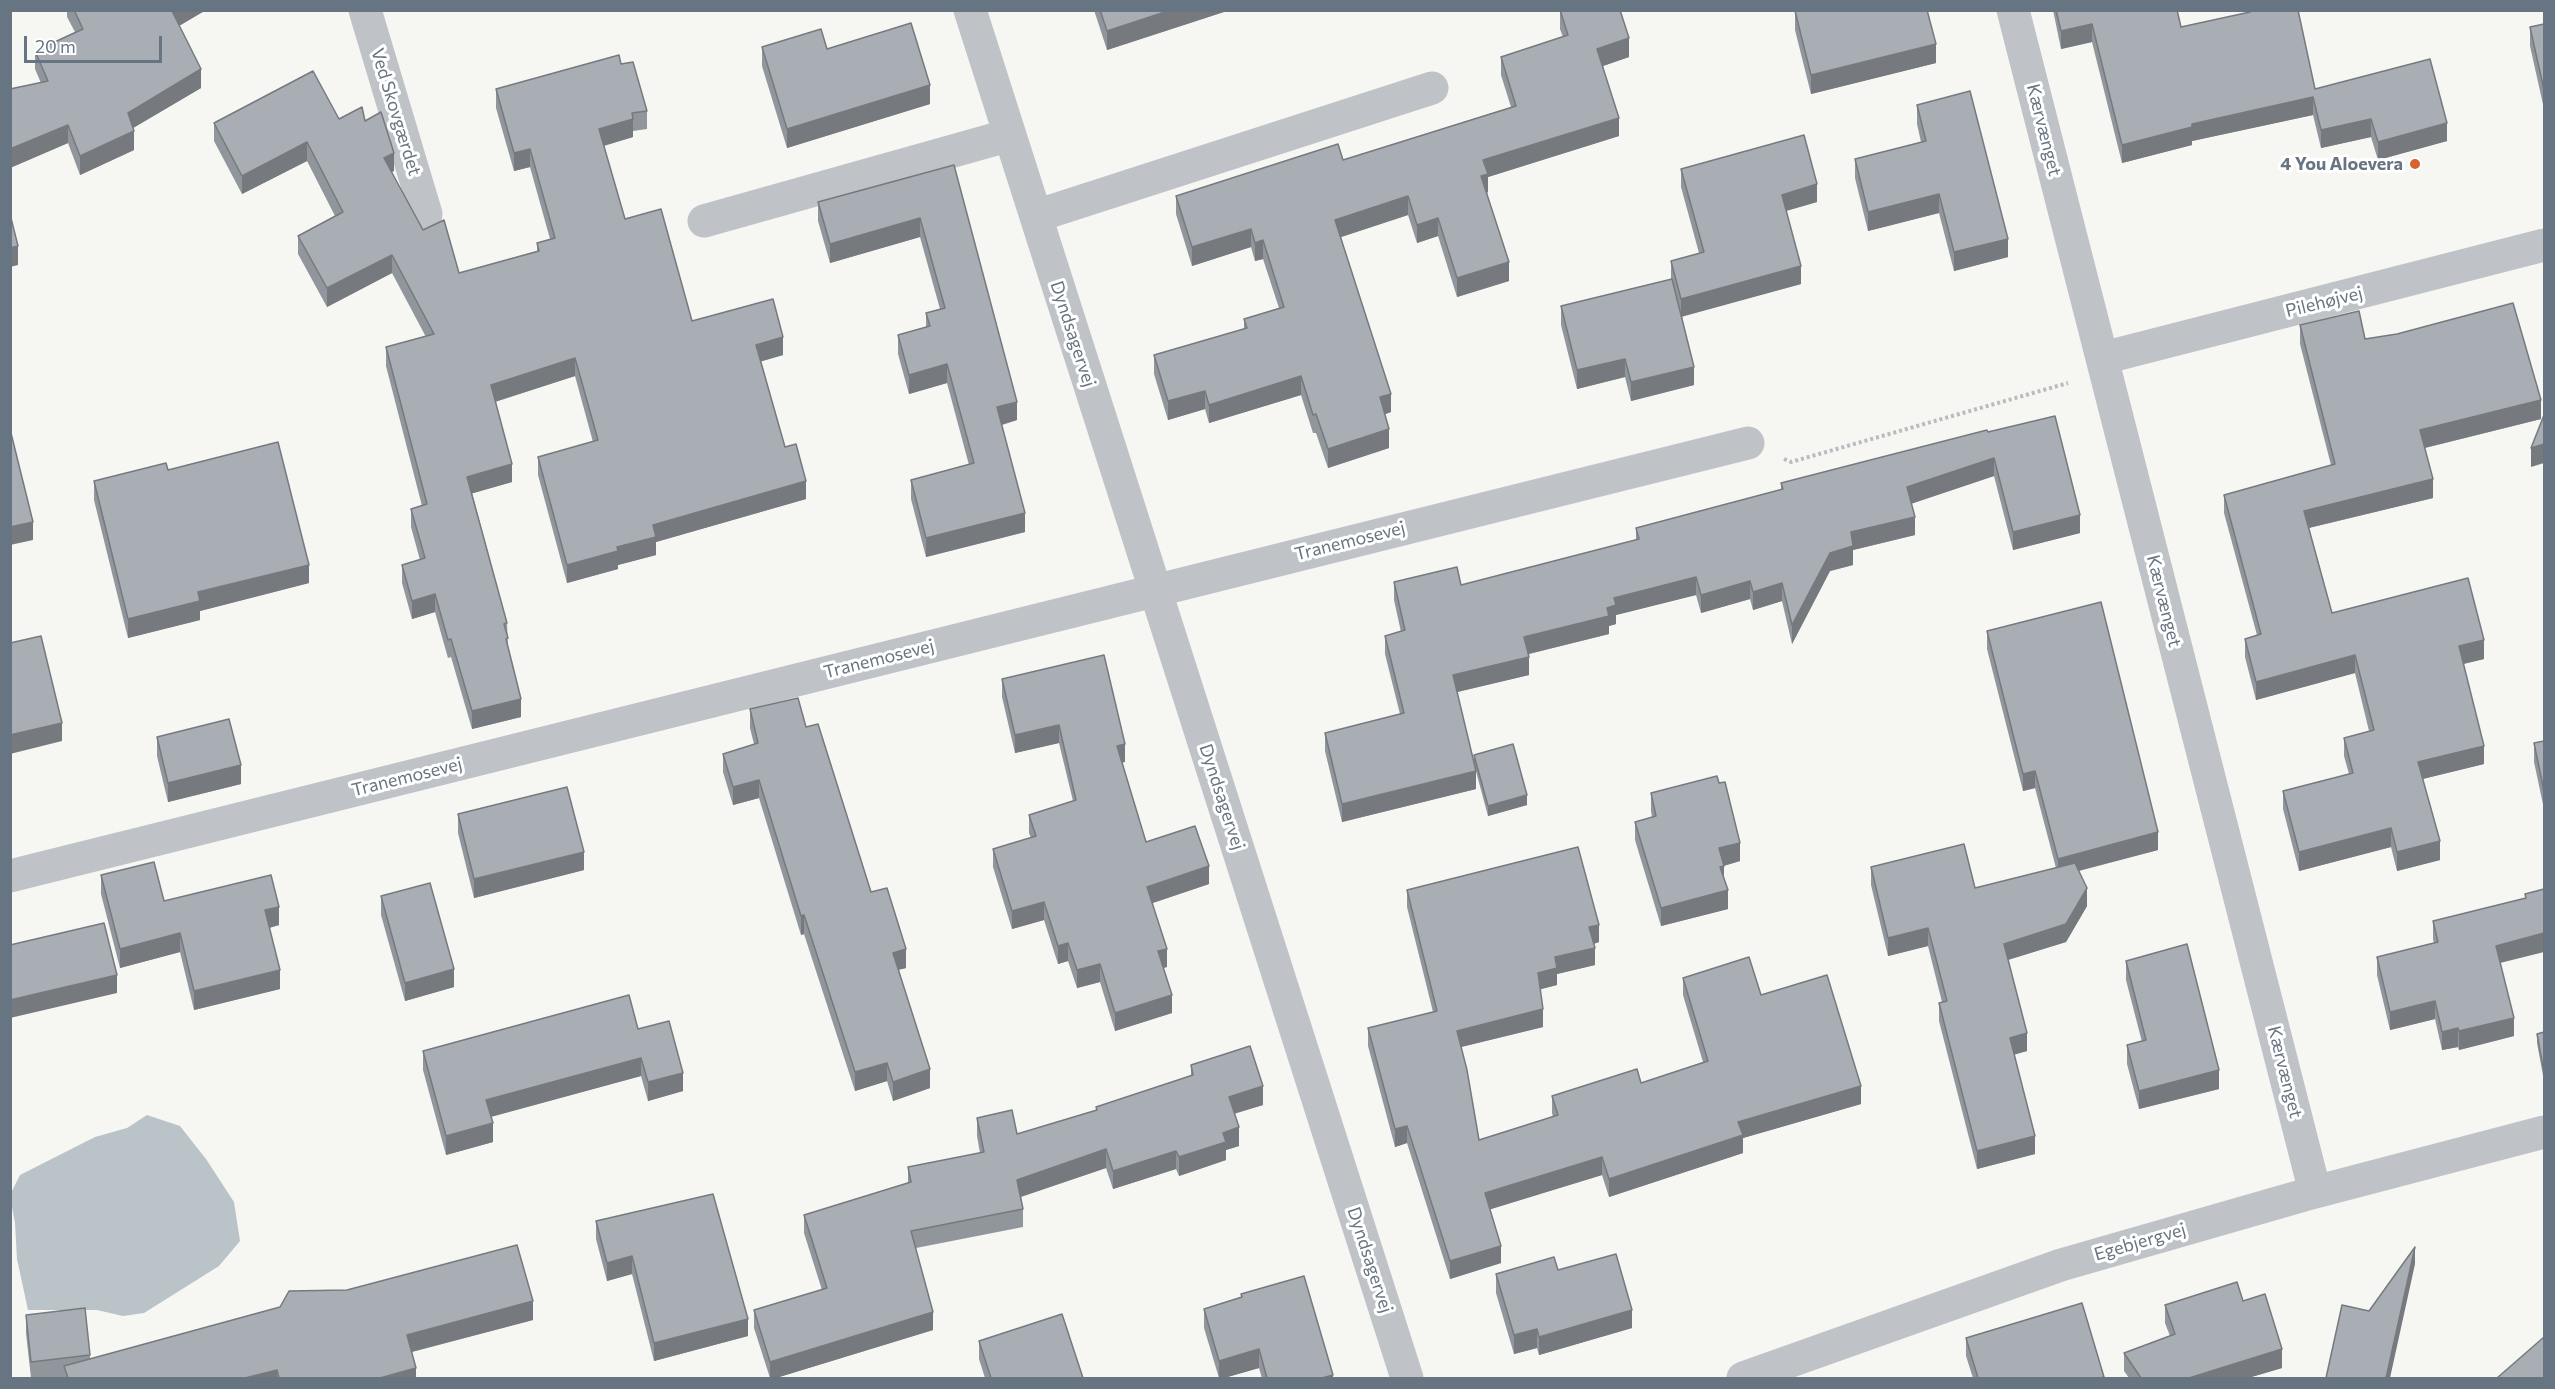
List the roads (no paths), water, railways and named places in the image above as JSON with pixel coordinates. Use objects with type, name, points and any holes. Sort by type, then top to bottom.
[{"type":"street","name":"Ved Skovgærdet","points":[[365,10],[426,213]]},
{"type":"street","name":"Dyndsagervej","points":[[970,10],[1407,1378]]},
{"type":"street","name":"Kærvænget","points":[[2013,10],[2315,1192]]},
{"type":"street","points":[[1036,216],[1432,88]]},
{"type":"street","points":[[704,221],[1010,135]]},
{"type":"street","name":"Pilehøjvej","points":[[2104,366],[2544,245]]},
{"type":"street","name":"Tranemosevej","points":[[10,876],[1748,443]]},
{"type":"street","name":"Egebjergvej","points":[[1743,1378],[2061,1265],[2315,1192],[2544,1132]]},
{"type":"place","name":"4 You Aloevera","points":[[2415,164]]}]
